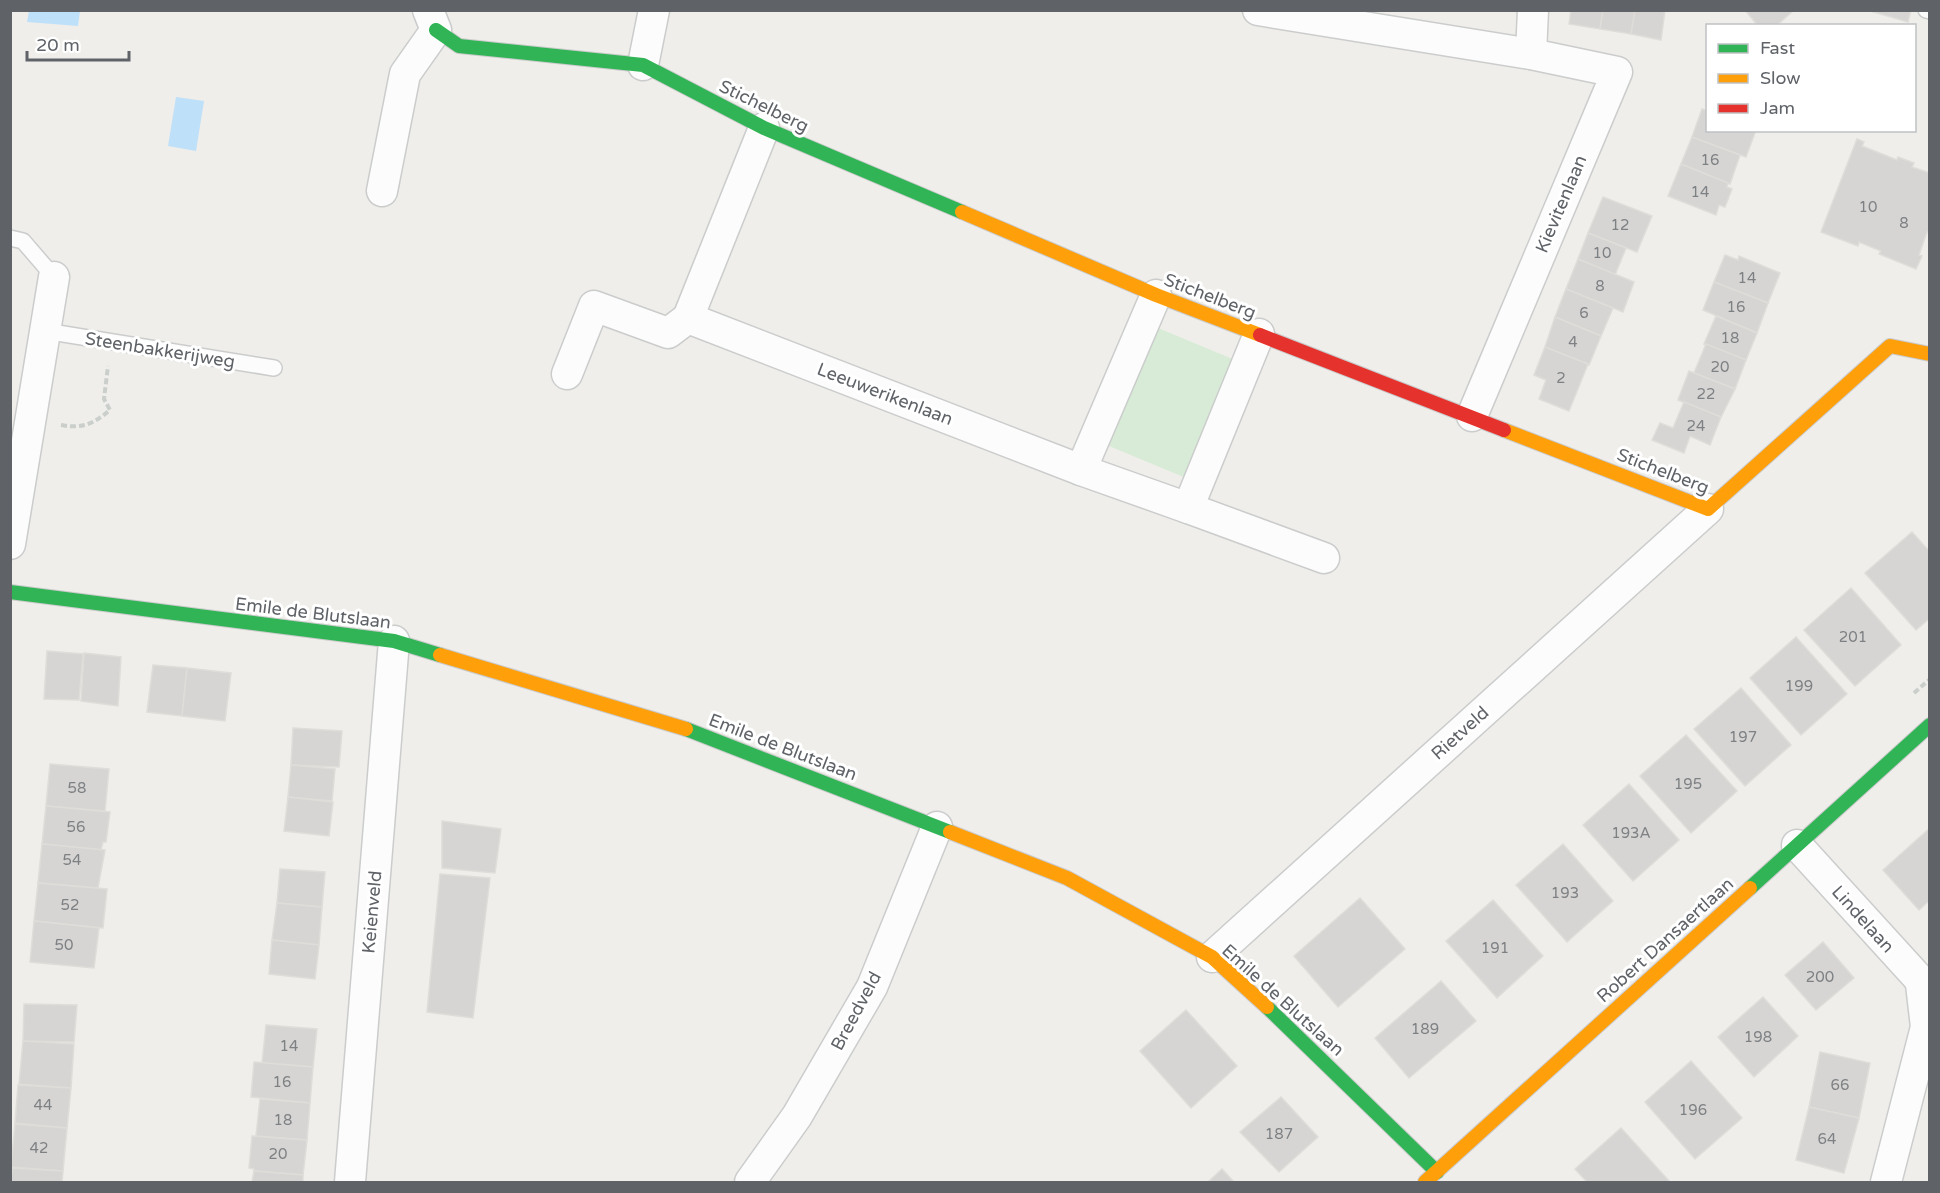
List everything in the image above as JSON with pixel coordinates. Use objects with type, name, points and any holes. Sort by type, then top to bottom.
[{"type":"street","points":[[643,65],[654,10]]},
{"type":"street","name":"Kievitenlaan","points":[[1258,10],[1531,54],[1617,72],[1472,416]]},
{"type":"street","points":[[1531,54],[1533,10]]},
{"type":"street","points":[[382,191],[405,74],[432,20]]},
{"type":"street","name":"Stichelberg","points":[[432,20],[459,46],[643,65],[764,128],[1156,295],[1708,509],[1890,346],[1929,354]]},
{"type":"street","points":[[567,374],[594,306],[668,333],[688,318],[764,128]]},
{"type":"street","points":[[10,544],[54,277]]},
{"type":"street","points":[[1081,470],[1156,295]]},
{"type":"street","name":"Leeuwerikenlaan","points":[[688,318],[1081,470],[1324,558]]},
{"type":"street","points":[[1188,508],[1259,334]]},
{"type":"street","name":"Rietveld","points":[[1212,957],[1708,509]]},
{"type":"street","name":"Emile de Blutslaan","points":[[10,592],[394,641],[668,722],[1067,878],[1212,957],[1311,1048],[1437,1172]]},
{"type":"street","name":"Keienveld","points":[[350,1182],[394,641]]},
{"type":"street","name":"Robert Dansaertlaan","points":[[1425,1182],[1929,725]]},
{"type":"street","name":"Breedveld","points":[[750,1182],[797,1116],[872,987],[936,827]]},
{"type":"street","name":"Lindelaan","points":[[1797,845],[1925,988]]},
{"type":"street","points":[[1886,1182],[1926,1027],[1925,988]]},
{"type":"lane","points":[[10,238],[23,241],[54,277]]},
{"type":"lane","name":"Steenbakkerijweg","points":[[45,331],[274,368]]},
{"type":"path","points":[[31,420],[81,428],[95,423],[110,410],[104,399],[105,378],[113,342]]},
{"type":"green space","points":[[1158,328],[1235,360],[1186,478],[1109,446]]},
{"type":"water","points":[[29,11],[80,11],[78,26],[27,22]]},
{"type":"water","points":[[176,97],[204,101],[196,151],[168,146]]},
{"type":"building","points":[[1571,10],[1603,10],[1600,29],[1569,24]]},
{"type":"building","points":[[1603,10],[1635,10],[1631,34],[1600,29]]},
{"type":"building","points":[[1635,10],[1665,10],[1661,40],[1631,34]]},
{"type":"building","points":[[1745,10],[1794,10],[1778,24],[1756,24]]},
{"type":"building","points":[[1867,10],[1911,10],[1908,22]]},
{"type":"building","points":[[1702,109],[1706,110],[1706,132],[1755,132],[1746,157],[1692,137]]},
{"type":"building","points":[[1692,137],[1740,155],[1730,184],[1681,164]]},
{"type":"building","points":[[1857,139],[1864,142],[1862,146],[1897,160],[1898,157],[1914,163],[1912,167],[1930,173],[1930,233],[1927,232],[1919,255],[1922,256],[1916,269],[1879,254],[1881,251],[1859,242],[1858,246],[1821,232]]},
{"type":"building","points":[[1681,164],[1728,183],[1727,187],[1732,189],[1725,207],[1719,205],[1716,215],[1668,196]]},
{"type":"building","points":[[1603,197],[1652,216],[1637,252],[1588,233]]},
{"type":"building","points":[[1588,233],[1626,248],[1615,275],[1578,259]]},
{"type":"building","points":[[1725,255],[1738,260],[1739,256],[1780,273],[1768,303],[1714,282]]},
{"type":"building","points":[[1578,259],[1634,282],[1623,312],[1566,289]]},
{"type":"building","points":[[1714,282],[1768,303],[1757,333],[1703,310]]},
{"type":"building","points":[[1566,289],[1613,308],[1601,336],[1555,317]]},
{"type":"building","points":[[1716,316],[1757,333],[1746,360],[1704,344]]},
{"type":"building","points":[[1555,317],[1601,336],[1589,365],[1545,347]]},
{"type":"building","points":[[1706,344],[1746,360],[1735,389],[1694,373]]},
{"type":"building","points":[[1545,347],[1588,364],[1569,411],[1539,399],[1546,380],[1534,375]]},
{"type":"building","points":[[1689,371],[1735,389],[1721,417],[1678,400]]},
{"type":"building","points":[[1684,402],[1721,417],[1710,445],[1690,436],[1684,453],[1652,440],[1660,423],[1673,428]]},
{"type":"building","points":[[1912,532],[1930,552],[1930,618],[1916,630],[1865,573]]},
{"type":"building","points":[[1851,588],[1901,645],[1855,686],[1804,630]]},
{"type":"building","points":[[1796,637],[1847,694],[1801,735],[1750,678]]},
{"type":"building","points":[[47,651],[83,654],[79,700],[44,699]]},
{"type":"building","points":[[84,653],[121,657],[118,706],[81,701]]},
{"type":"building","points":[[153,665],[187,668],[182,716],[147,712]]},
{"type":"building","points":[[187,668],[231,673],[225,721],[182,716]]},
{"type":"building","points":[[1741,688],[1791,745],[1745,786],[1694,729]]},
{"type":"building","points":[[293,728],[342,731],[339,767],[291,765]]},
{"type":"building","points":[[1686,735],[1737,791],[1691,833],[1640,776]]},
{"type":"building","points":[[50,764],[109,769],[105,811],[46,806]]},
{"type":"building","points":[[291,765],[335,769],[332,801],[288,797]]},
{"type":"building","points":[[1629,784],[1679,840],[1633,881],[1583,825]]},
{"type":"building","points":[[288,797],[333,802],[329,836],[284,831]]},
{"type":"building","points":[[46,806],[110,812],[106,842],[103,842],[101,850],[42,844]]},
{"type":"building","points":[[442,821],[501,829],[495,873],[442,868]]},
{"type":"building","points":[[1930,828],[1930,900],[1919,910],[1883,870]]},
{"type":"building","points":[[42,844],[105,850],[98,888],[38,883]]},
{"type":"building","points":[[1563,844],[1613,901],[1567,942],[1516,885]]},
{"type":"building","points":[[280,869],[325,872],[322,907],[277,903]]},
{"type":"building","points":[[440,874],[490,878],[473,1018],[427,1012]]},
{"type":"building","points":[[38,883],[107,889],[103,928],[34,921]]},
{"type":"building","points":[[1360,898],[1405,949],[1338,1007],[1294,956]]},
{"type":"building","points":[[1493,900],[1543,956],[1497,998],[1446,941]]},
{"type":"building","points":[[277,903],[322,907],[319,945],[272,940]]},
{"type":"building","points":[[34,921],[99,928],[94,968],[30,962]]},
{"type":"building","points":[[272,940],[319,945],[315,979],[269,974]]},
{"type":"building","points":[[1823,942],[1854,978],[1816,1010],[1785,975]]},
{"type":"building","points":[[1441,981],[1476,1021],[1409,1078],[1375,1038]]},
{"type":"building","points":[[1763,997],[1798,1036],[1754,1077],[1718,1037]]},
{"type":"building","points":[[24,1004],[77,1005],[74,1042],[23,1041]]},
{"type":"building","points":[[1186,1010],[1237,1066],[1191,1108],[1140,1051]]},
{"type":"building","points":[[266,1025],[317,1029],[313,1067],[262,1063]]},
{"type":"building","points":[[23,1041],[74,1044],[71,1088],[19,1084]]},
{"type":"building","points":[[1820,1052],[1870,1063],[1859,1118],[1809,1107]]},
{"type":"building","points":[[1691,1061],[1742,1118],[1695,1159],[1645,1102]]},
{"type":"building","points":[[254,1062],[313,1067],[310,1103],[251,1097]]},
{"type":"building","points":[[18,1085],[71,1088],[67,1128],[15,1123]]},
{"type":"building","points":[[1281,1097],[1318,1137],[1279,1172],[1240,1132]]},
{"type":"building","points":[[260,1099],[310,1103],[307,1140],[256,1136]]},
{"type":"building","points":[[1809,1107],[1859,1118],[1844,1173],[1796,1160]]},
{"type":"building","points":[[15,1124],[67,1128],[63,1171],[11,1167]]},
{"type":"building","points":[[1621,1128],[1670,1182],[1587,1182],[1575,1169]]},
{"type":"building","points":[[252,1136],[307,1140],[303,1175],[254,1171],[249,1168]]},
{"type":"building","points":[[12,1168],[63,1171],[62,1182],[11,1182]]},
{"type":"building","points":[[1222,1169],[1234,1182],[1208,1182]]},
{"type":"building","points":[[254,1171],[303,1175],[303,1182],[252,1182]]},
{"type":"traffic: fast","points":[[436,30],[459,46],[643,65],[764,128],[962,212]]},
{"type":"traffic: fast","points":[[10,592],[394,641],[440,655]]},
{"type":"traffic: fast","points":[[1750,888],[1930,725]]},
{"type":"traffic: fast","points":[[686,729],[950,832]]},
{"type":"traffic: fast","points":[[1267,1007],[1437,1172]]},
{"type":"traffic: slow","points":[[962,212],[1156,295],[1260,335]]},
{"type":"traffic: slow","points":[[1504,430],[1708,509],[1890,346],[1930,354]]},
{"type":"traffic: slow","points":[[440,655],[686,729]]},
{"type":"traffic: slow","points":[[950,832],[1067,878],[1212,957],[1267,1007]]},
{"type":"traffic: slow","points":[[1425,1182],[1750,888]]},
{"type":"traffic: jam","points":[[1260,335],[1504,430]]}]
